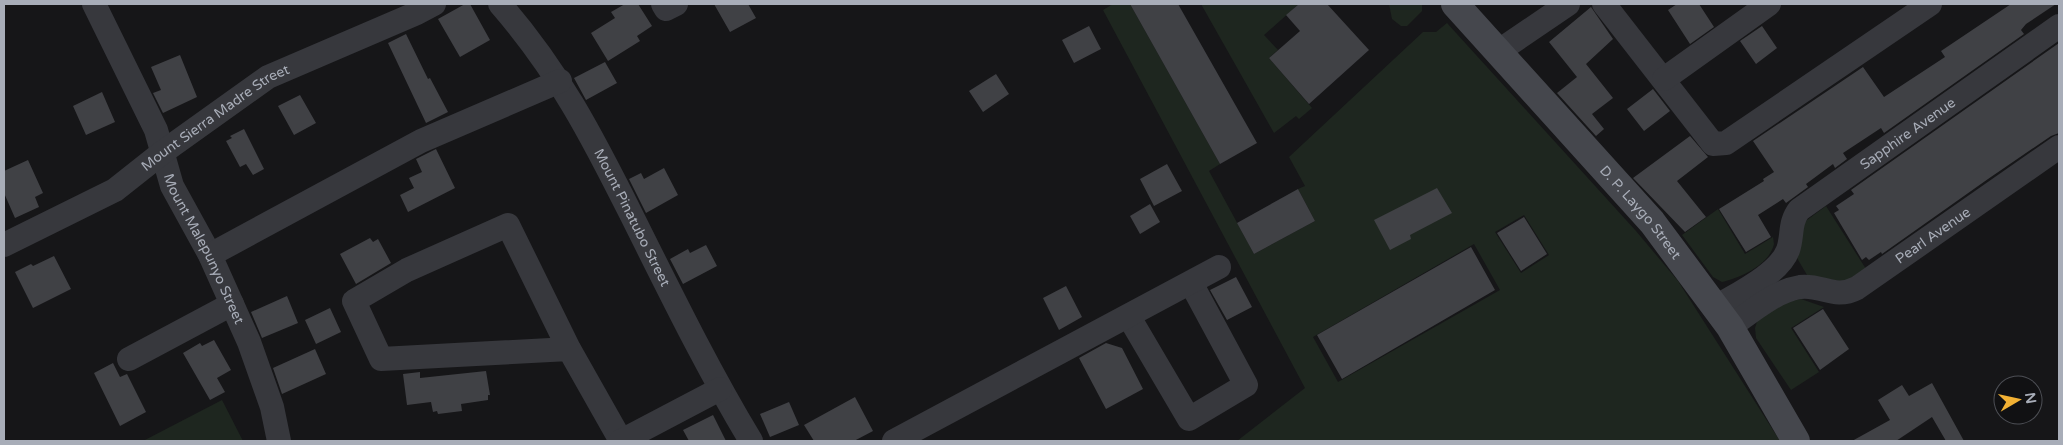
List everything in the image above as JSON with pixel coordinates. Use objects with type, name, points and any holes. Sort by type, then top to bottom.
[{"type":"main road","name":"D. P. Laygo Street","points":[[1455,4],[1652,222],[1723,317],[1796,441]]},
{"type":"street","name":"Mount Malepunyo Street","points":[[94,4],[154,125],[172,186],[210,255],[262,374],[272,407],[279,441]]},
{"type":"street","name":"Mount Sierra Madre Street","points":[[4,245],[115,190],[163,152],[268,77],[434,4]]},
{"type":"street","name":"Mount Pinatubo Street","points":[[500,4],[536,46],[560,81],[589,130],[720,389],[751,441]]},
{"type":"street","points":[[663,4],[666,9],[676,4]]},
{"type":"street","points":[[1499,52],[1568,4]]},
{"type":"street","points":[[1604,4],[1713,144],[1726,143],[1930,4]]},
{"type":"street","points":[[1664,79],[1769,4]]},
{"type":"street","name":"Sapphire Avenue","points":[[1782,261],[1788,250],[1791,227],[1799,210],[2059,26]]},
{"type":"street","points":[[210,255],[421,141],[560,81]]},
{"type":"street","name":"Pearl Avenue","points":[[1797,288],[1811,287],[1840,294],[1857,288],[2059,147]]},
{"type":"street","points":[[569,349],[381,359],[354,301],[407,270],[508,225],[569,349],[621,441],[720,389]]},
{"type":"street","points":[[1782,261],[1797,288],[1723,317],[1765,276],[1782,261]]},
{"type":"street","points":[[894,441],[922,435],[1219,266]]},
{"type":"street","points":[[1129,317],[1189,419],[1246,385],[1191,283]]},
{"type":"street","points":[[129,360],[232,304]]},
{"type":"shaded area","points":[[1113,4],[1130,4],[1220,164],[1209,171],[1254,254],[1315,221],[1298,189],[1305,186],[1289,157],[1423,32],[1436,32],[1447,23],[1636,231],[1678,281],[1780,441],[1237,441],[1305,388],[1103,10]],"holes":[[[1524,215],[1549,255],[1521,273],[1495,232]],[[1474,244],[1500,290],[1338,382],[1313,337]]]},
{"type":"shaded area","points":[[1201,4],[1299,4],[1264,35],[1278,50],[1269,58],[1312,108],[1299,119],[1296,116],[1274,133]]},
{"type":"shaded area","points":[[1389,4],[1422,4],[1422,11],[1407,26],[1401,26],[1392,19]]},
{"type":"shaded area","points":[[1826,206],[1866,269],[1844,282],[1807,275],[1797,258],[1803,223]]},
{"type":"shaded area","points":[[1718,209],[1745,254],[1773,237],[1774,244],[1767,258],[1761,264],[1738,277],[1722,282],[1713,277],[1682,235]]},
{"type":"shaded area","points":[[1801,299],[1824,307],[1791,328],[1819,372],[1791,390],[1756,338],[1755,328],[1758,319],[1775,304]]},
{"type":"shaded area","points":[[222,400],[243,441],[143,441]]},
{"type":"building","points":[[465,4],[470,4],[490,40],[460,57],[438,19]]},
{"type":"building","points":[[625,4],[638,4],[652,26],[637,36],[640,41],[608,61],[591,33],[615,18],[611,12]]},
{"type":"building","points":[[714,4],[748,4],[756,18],[730,32]]},
{"type":"building","points":[[1130,4],[1178,4],[1257,143],[1220,164]]},
{"type":"building","points":[[1299,4],[1327,4],[1369,50],[1309,104],[1269,58],[1300,31],[1286,15]]},
{"type":"building","points":[[1677,4],[1699,4],[1714,27],[1690,44],[1668,10]]},
{"type":"building","points":[[2011,4],[2056,4],[2026,24],[2021,30],[2024,34],[1884,133],[1881,128],[1843,153],[1847,159],[1835,168],[1833,164],[1806,184],[1808,187],[1786,203],[1783,199],[1758,215],[1771,237],[1746,252],[1719,209],[1764,181],[1763,179],[1774,172],[1753,141],[1863,67],[1884,97],[1945,57],[1941,51]]},
{"type":"building","points":[[1591,7],[1613,39],[1586,64],[1613,98],[1592,114],[1604,129],[1596,136],[1557,93],[1577,77],[1549,42]]},
{"type":"building","points":[[1089,26],[1101,49],[1074,63],[1062,40]]},
{"type":"building","points":[[1762,26],[1777,48],[1756,64],[1740,41]]},
{"type":"building","points":[[406,34],[428,79],[430,78],[448,112],[426,123],[388,43]]},
{"type":"building","points":[[2059,43],[2059,133],[2051,136],[1988,179],[1882,254],[1881,252],[1869,260],[1866,257],[1862,260],[1834,213],[1839,210],[1836,206],[1854,194],[1851,190]]},
{"type":"building","points":[[180,55],[197,97],[163,113],[153,93],[161,90],[151,67]]},
{"type":"building","points":[[605,62],[617,83],[586,100],[574,78]]},
{"type":"building","points":[[996,74],[1009,94],[983,112],[969,91]]},
{"type":"building","points":[[1653,89],[1670,111],[1644,131],[1627,109]]},
{"type":"building","points":[[102,92],[115,122],[86,135],[73,106]]},
{"type":"building","points":[[300,95],[316,123],[294,135],[278,106]]},
{"type":"building","points":[[244,129],[264,169],[253,175],[246,164],[240,167],[226,141],[232,138],[230,136]]},
{"type":"building","points":[[1690,136],[1708,157],[1677,181],[1706,217],[1685,232],[1633,178]]},
{"type":"building","points":[[436,149],[455,188],[408,212],[400,195],[414,188],[409,178],[422,172],[416,159]]},
{"type":"building","points":[[28,160],[43,193],[35,197],[39,207],[15,218],[4,193],[4,171]]},
{"type":"building","points":[[1167,164],[1182,191],[1154,206],[1140,179]]},
{"type":"building","points":[[664,168],[678,195],[646,213],[629,179],[641,173],[644,179]]},
{"type":"building","points":[[1437,188],[1452,213],[1410,235],[1411,239],[1390,250],[1374,220]]},
{"type":"building","points":[[1298,189],[1315,221],[1254,254],[1237,223]]},
{"type":"building","points":[[1150,204],[1160,222],[1140,234],[1130,216]]},
{"type":"building","points":[[1524,217],[1547,254],[1521,271],[1497,233]]},
{"type":"building","points":[[370,238],[373,242],[378,239],[391,263],[356,284],[340,254]]},
{"type":"building","points":[[706,245],[717,266],[683,284],[670,259],[688,249],[690,253]]},
{"type":"building","points":[[1471,247],[1495,290],[1342,379],[1317,335]]},
{"type":"building","points":[[54,256],[71,289],[33,308],[15,272]]},
{"type":"building","points":[[1236,277],[1252,307],[1227,320],[1210,290]]},
{"type":"building","points":[[1066,286],[1082,317],[1059,330],[1043,298]]},
{"type":"building","points":[[287,296],[298,323],[262,338],[251,312]]},
{"type":"building","points":[[330,308],[341,332],[316,344],[305,320]]},
{"type":"building","points":[[1823,309],[1849,349],[1820,370],[1793,328]]},
{"type":"building","points":[[214,340],[231,370],[217,378],[225,392],[210,400],[183,353],[200,343],[202,346]]},
{"type":"building","points":[[1106,343],[1122,348],[1143,389],[1106,409],[1079,358]]},
{"type":"building","points":[[315,349],[326,374],[282,394],[273,368]]},
{"type":"building","points":[[113,363],[120,377],[127,374],[146,412],[120,426],[94,373]]},
{"type":"building","points":[[486,371],[490,395],[488,395],[488,400],[461,404],[462,411],[438,414],[437,411],[433,412],[431,402],[407,405],[403,374],[420,372],[420,378]]},
{"type":"building","points":[[1932,383],[1964,441],[1946,441],[1932,417],[1896,441],[1852,441],[1890,420],[1878,400],[1902,385],[1909,396]]},
{"type":"building","points":[[855,397],[873,431],[854,441],[814,441],[804,425]]},
{"type":"building","points":[[789,402],[799,425],[770,437],[760,414]]},
{"type":"building","points":[[713,415],[726,441],[689,441],[683,430]]}]
